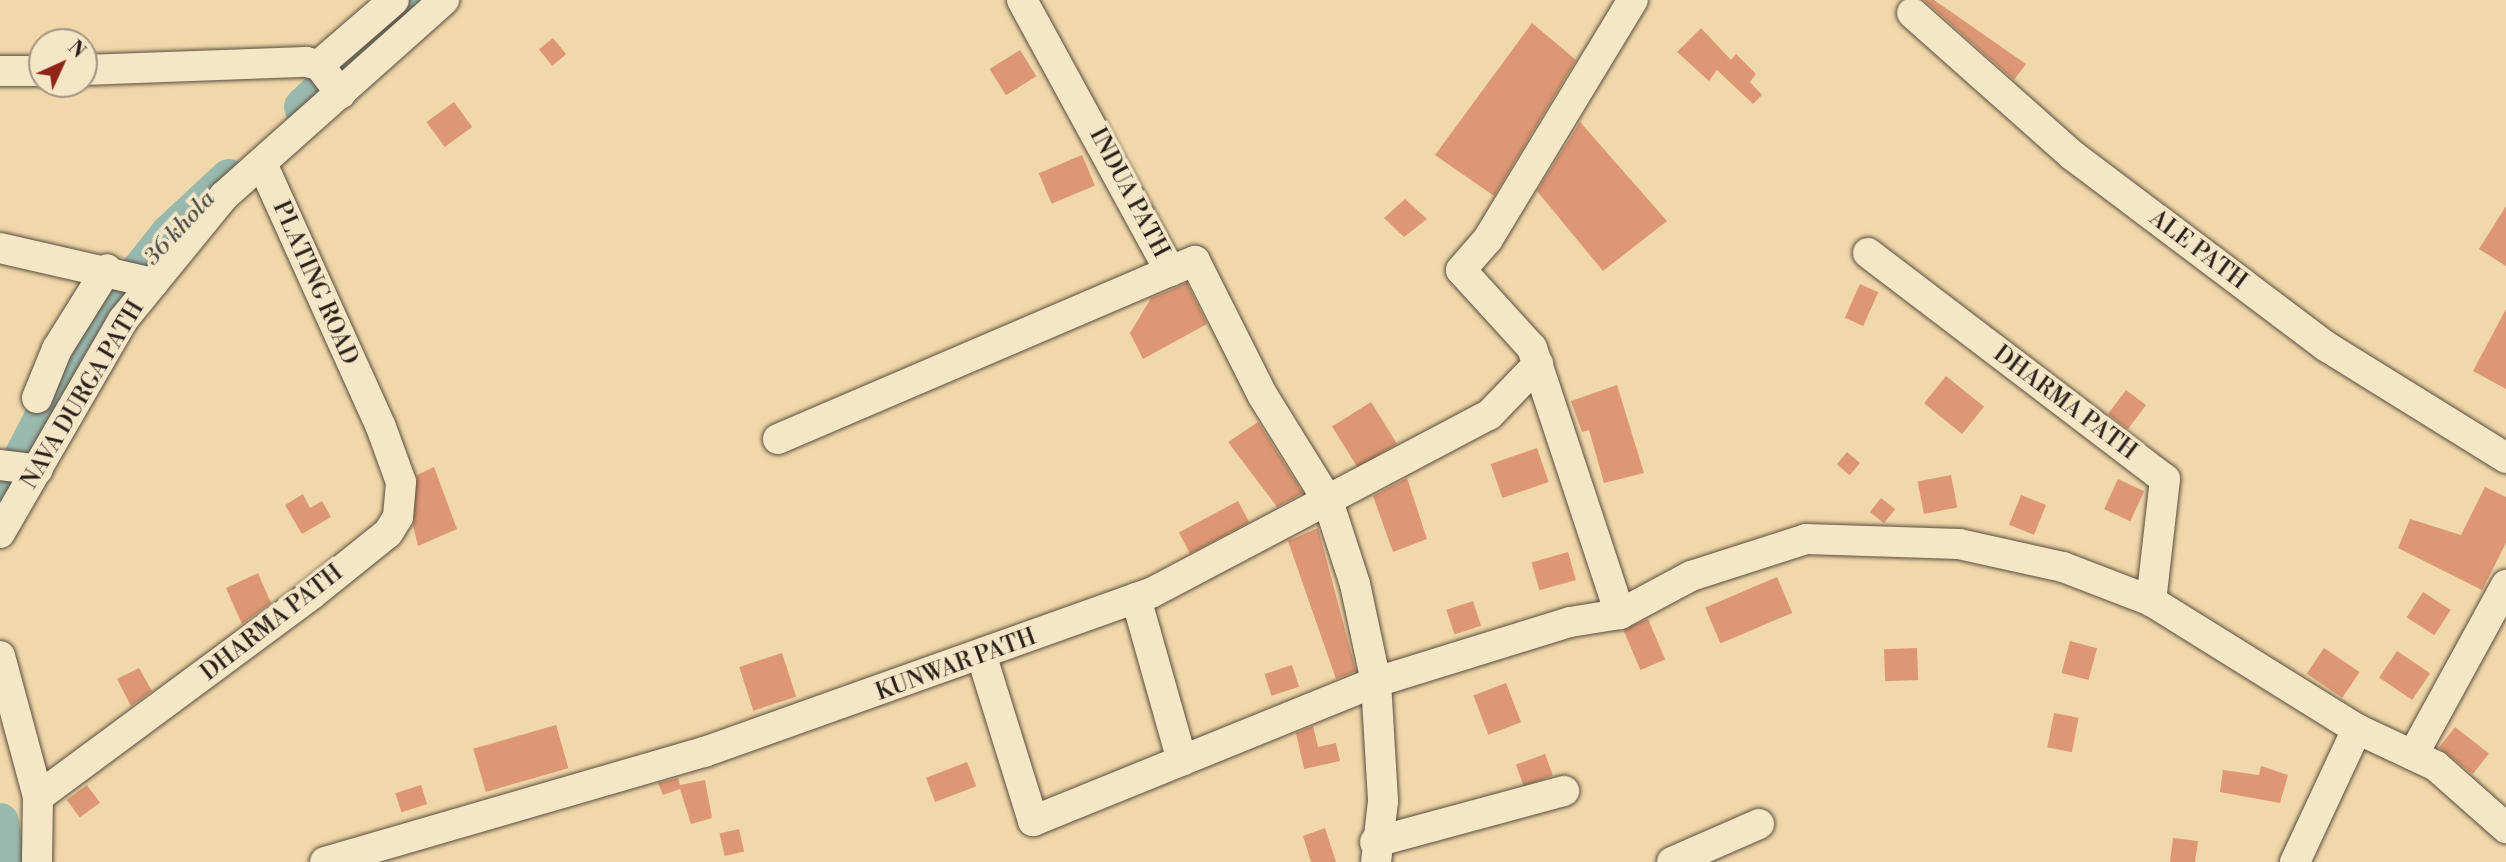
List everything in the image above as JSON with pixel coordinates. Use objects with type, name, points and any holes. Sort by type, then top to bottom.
[{"type":"street","points":[[98,70],[318,65],[394,0]]},
{"type":"street","name":"NAVA DURGA PATH","points":[[0,533],[123,320],[224,196],[263,166],[444,0]]},
{"type":"street","name":"INDUA PATH","points":[[1022,0],[1170,271],[1195,261],[1262,396],[1328,500]]},
{"type":"street","points":[[1620,614],[1532,348],[1461,271],[1488,239],[1633,0]]},
{"type":"street","name":"ALE PATH","points":[[1912,13],[2072,155],[2327,347],[2506,458]]},
{"type":"street","points":[[318,65],[341,94]]},
{"type":"street","points":[[0,71],[28,71]]},
{"type":"street","name":"PLATING ROAD","points":[[263,166],[367,399]]},
{"type":"street","points":[[0,248],[107,269],[153,283]]},
{"type":"street","name":"DHARMA PATH","points":[[1868,253],[2165,479],[2151,601]]},
{"type":"street","points":[[37,398],[57,349],[107,269]]},
{"type":"street","points":[[778,439],[1170,271]]},
{"type":"street","name":"KUNWAR PATH","points":[[325,862],[704,752],[982,657],[1136,598],[1489,415],[1538,364]]},
{"type":"street","name":"DHARMA PATH","points":[[38,797],[388,533],[402,503],[401,482],[367,399]]},
{"type":"street","points":[[0,465],[38,470]]},
{"type":"street","points":[[1328,500],[1355,584],[1376,682],[1383,801],[1375,857],[1564,791]]},
{"type":"street","points":[[982,657],[1034,821],[1376,682],[1570,622],[1620,614],[1691,576],[1806,539],[1959,544],[2063,567],[2151,601],[2357,729],[2436,766],[2506,828]]},
{"type":"street","points":[[2413,755],[2506,585]]},
{"type":"street","points":[[1136,598],[1182,761]]},
{"type":"street","points":[[0,656],[38,797],[37,862]]},
{"type":"street","points":[[2295,862],[2357,729]]},
{"type":"street","points":[[1672,862],[1759,824]]},
{"type":"building","points":[[1924,0],[1934,0],[2026,64],[2014,80]]},
{"type":"building","points":[[1532,23],[1576,60],[1494,196],[1435,155]]},
{"type":"building","points":[[1701,28],[1731,60],[1736,54],[1756,74],[1750,82],[1762,95],[1753,104],[1717,70],[1709,81],[1677,52]]},
{"type":"building","points":[[553,38],[566,54],[552,66],[539,49]]},
{"type":"building","points":[[1020,50],[1036,76],[1006,95],[989,69]]},
{"type":"building","points":[[454,102],[472,127],[445,147],[426,122]]},
{"type":"building","points":[[1580,122],[1667,221],[1603,271],[1537,191]]},
{"type":"building","points":[[1082,155],[1095,185],[1052,204],[1039,173]]},
{"type":"building","points":[[1405,199],[1427,219],[1404,237],[1384,218]]},
{"type":"building","points":[[2506,206],[2506,266],[2479,249]]},
{"type":"building","points":[[1187,283],[1207,324],[1143,359],[1130,333],[1151,298]]},
{"type":"building","points":[[1860,284],[1878,292],[1863,326],[1845,318]]},
{"type":"building","points":[[2506,309],[2506,389],[2473,371]]},
{"type":"building","points":[[1946,376],[1984,407],[1962,434],[1924,403]]},
{"type":"building","points":[[1617,385],[1644,473],[1604,483],[1589,430],[1582,432],[1571,401]]},
{"type":"building","points":[[2126,390],[2146,405],[2128,429],[2108,414]]},
{"type":"building","points":[[1371,402],[1397,444],[1358,468],[1332,426]]},
{"type":"building","points":[[1258,422],[1303,493],[1277,507],[1228,442]]},
{"type":"building","points":[[1537,448],[1549,482],[1502,498],[1491,464]]},
{"type":"building","points":[[1847,452],[1860,463],[1850,475],[1837,464]]},
{"type":"building","points":[[434,467],[457,529],[418,546],[413,526],[417,475]]},
{"type":"building","points":[[1951,475],[1957,507],[1924,514],[1918,481]]},
{"type":"building","points":[[1407,478],[1427,539],[1393,552],[1373,496]]},
{"type":"building","points":[[2118,479],[2144,491],[2130,521],[2104,509]]},
{"type":"building","points":[[2485,487],[2506,497],[2506,543],[2482,590],[2398,548],[2410,519],[2461,535]]},
{"type":"building","points":[[303,494],[310,508],[322,501],[331,517],[302,534],[285,505]]},
{"type":"building","points":[[2021,495],[2046,505],[2034,535],[2009,525]]},
{"type":"building","points":[[1881,498],[1895,509],[1884,523],[1870,512]]},
{"type":"building","points":[[1238,501],[1249,522],[1190,554],[1179,532]]},
{"type":"building","points":[[1318,528],[1356,671],[1336,679],[1288,541]]},
{"type":"building","points":[[1568,552],[1576,580],[1539,590],[1531,562]]},
{"type":"building","points":[[258,573],[271,603],[242,624],[226,588]]},
{"type":"building","points":[[1777,577],[1792,613],[1720,643],[1705,607]]},
{"type":"building","points":[[2423,592],[2451,610],[2434,635],[2407,617]]},
{"type":"building","points":[[1473,601],[1481,626],[1454,634],[1446,610]]},
{"type":"building","points":[[1648,619],[1665,660],[1640,670],[1623,630]]},
{"type":"building","points":[[2070,641],[2097,648],[2089,680],[2061,673]]},
{"type":"building","points":[[1917,648],[1918,680],[1885,681],[1884,649]]},
{"type":"building","points":[[2324,648],[2360,672],[2342,698],[2307,674]]},
{"type":"building","points":[[2397,651],[2430,673],[2412,700],[2379,678]]},
{"type":"building","points":[[782,653],[796,697],[753,711],[739,667]]},
{"type":"building","points":[[1292,665],[1299,687],[1272,696],[1264,674]]},
{"type":"building","points":[[139,668],[152,691],[131,706],[117,679]]},
{"type":"building","points":[[1506,683],[1521,722],[1488,735],[1473,696]]},
{"type":"building","points":[[2054,713],[2079,718],[2072,752],[2047,747]]},
{"type":"building","points":[[556,725],[568,768],[486,792],[473,749]]},
{"type":"building","points":[[1313,726],[1318,747],[1336,743],[1340,761],[1304,769],[1296,733]]},
{"type":"building","points":[[2455,727],[2489,753],[2473,774],[2439,747]]},
{"type":"building","points":[[1545,754],[1553,776],[1524,786],[1516,765]]},
{"type":"building","points":[[967,762],[976,786],[935,802],[926,778]]},
{"type":"building","points":[[2261,766],[2288,775],[2280,803],[2220,792],[2223,770],[2259,775]]},
{"type":"building","points":[[678,778],[680,785],[705,780],[712,818],[691,824],[680,789],[663,795],[658,783]]},
{"type":"building","points":[[87,785],[100,803],[80,817],[67,800]]},
{"type":"building","points":[[421,785],[427,804],[402,812],[395,793]]},
{"type":"building","points":[[1325,828],[1336,862],[1311,862],[1303,836]]},
{"type":"building","points":[[739,829],[744,851],[725,856],[720,833]]},
{"type":"building","points":[[2173,838],[2198,841],[2195,862],[2170,862]]},
{"type":"waterway","name":"36 khola","points":[[303,107],[416,0]]},
{"type":"waterway","name":"36 khola","points":[[0,501],[80,346],[169,234],[229,178]]},
{"type":"waterway","name":"36 khola","points":[[0,822],[7,862]]}]
